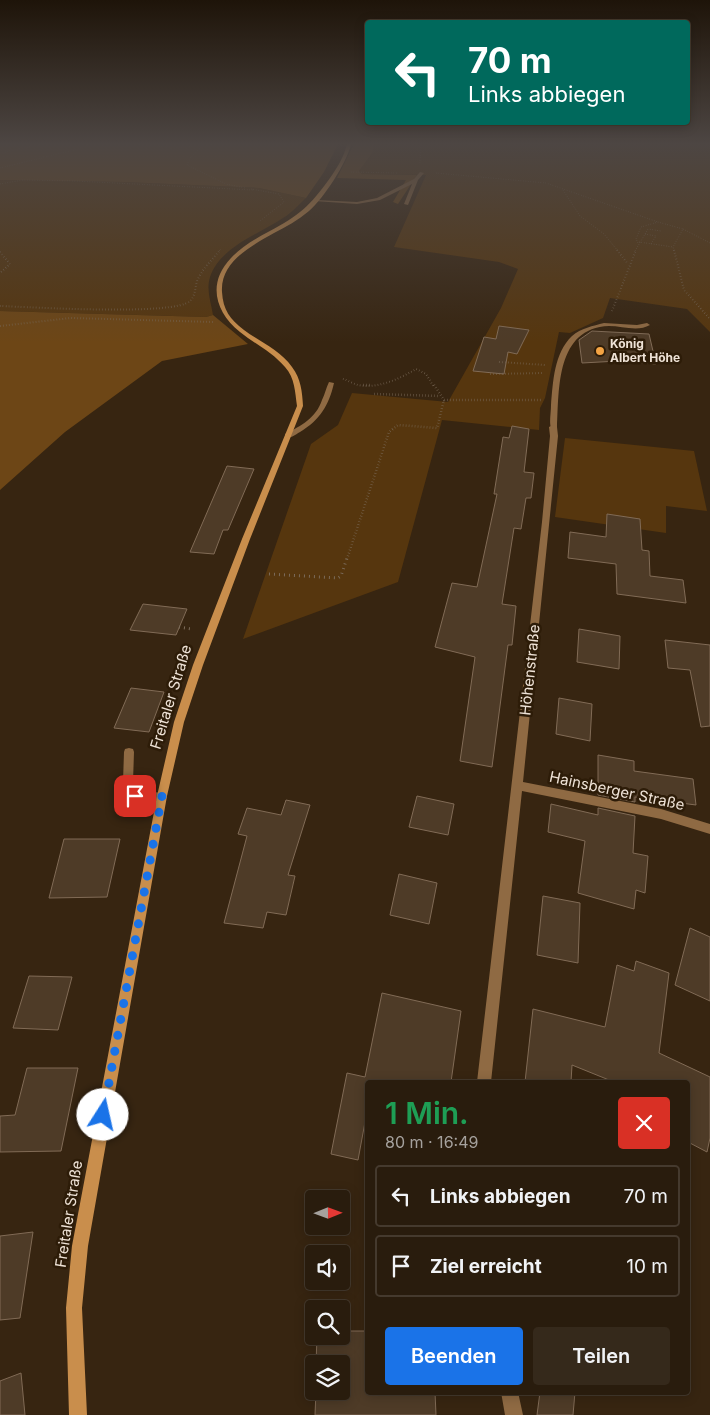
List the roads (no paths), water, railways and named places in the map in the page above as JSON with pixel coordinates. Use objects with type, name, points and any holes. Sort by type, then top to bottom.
[{"type":"main road","name":"Freitaler Straße","points":[[78,1415],[74,1308],[80,1246],[162,796],[179,722],[198,665],[300,406],[301,392],[296,377],[289,366],[237,328],[230,320],[222,309],[218,298],[219,286],[225,270],[237,254],[299,217],[306,210]]},
{"type":"street","name":"Höhenstraße","points":[[484,1080],[546,522],[558,372],[567,344],[574,336],[606,324],[647,325]]},
{"type":"street","points":[[288,436],[312,424],[326,403],[331,383]]},
{"type":"street","points":[[130,752],[128,782],[135,796],[162,796]]},
{"type":"street","name":"Hainsberger Straße","points":[[517,785],[661,814],[710,829]]},
{"type":"street","points":[[510,1395],[514,1415]]},
{"type":"place","name":"König Albert Höhe","points":[[600,351]]}]
